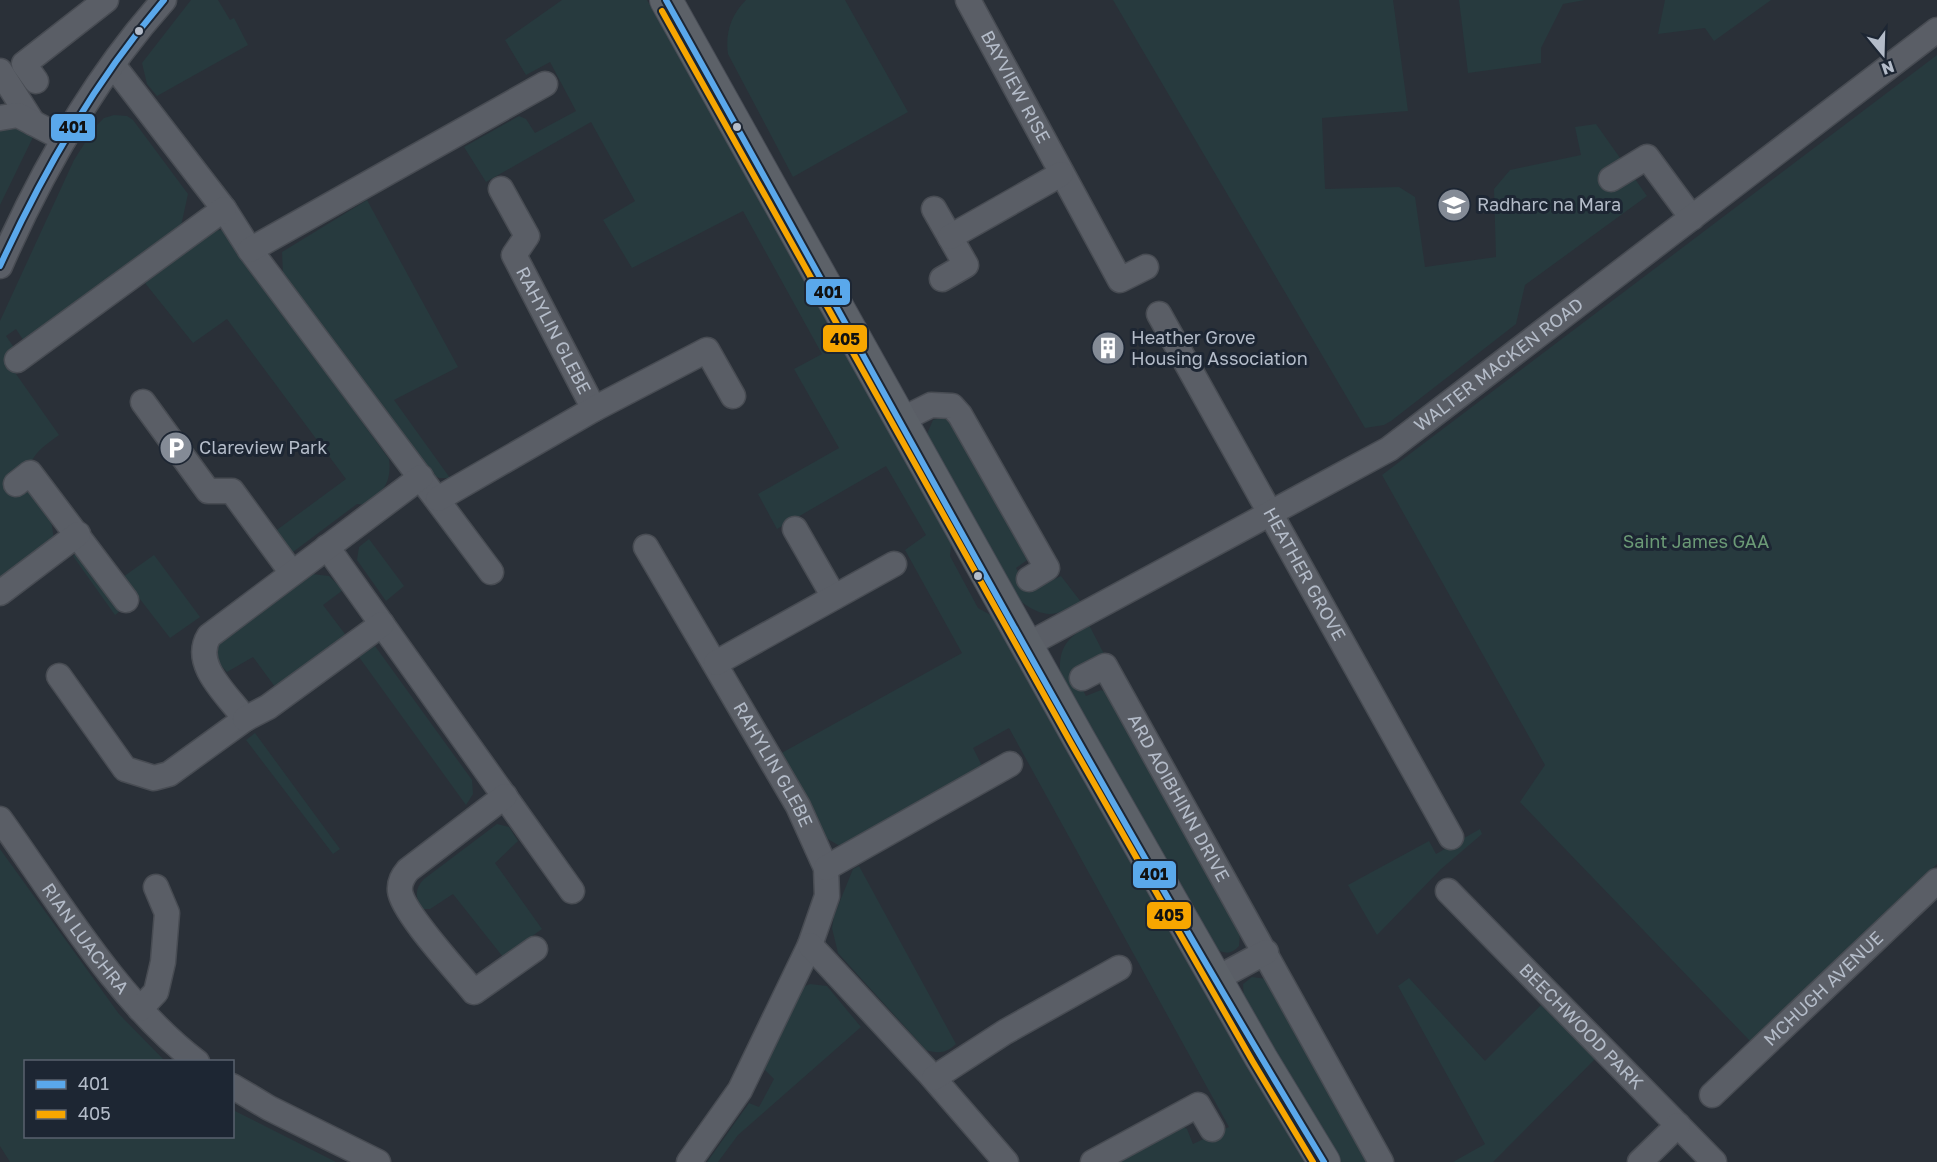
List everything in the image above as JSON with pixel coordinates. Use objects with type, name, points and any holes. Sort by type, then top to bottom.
[{"type":"main road","points":[[674,2],[901,420],[1216,979],[1324,1162]]},
{"type":"street","points":[[36,81],[24,64],[106,0]]},
{"type":"street","points":[[0,266],[64,139],[113,65],[164,0]]},
{"type":"street","name":"BAYVIEW RISE","points":[[968,0],[1060,174],[1120,280],[1146,267]]},
{"type":"street","name":"WALTER MACKEN ROAD","points":[[1028,645],[1389,448],[1937,30]]},
{"type":"street","points":[[113,65],[224,209],[250,250],[491,572]]},
{"type":"street","points":[[0,71],[33,123]]},
{"type":"street","points":[[250,250],[545,84]]},
{"type":"street","points":[[0,118],[18,115],[64,139]]},
{"type":"street","points":[[1611,180],[1647,157],[1692,218]]},
{"type":"street","points":[[950,237],[1060,174]]},
{"type":"street","name":"RAHYLIN GLEBE","points":[[501,189],[527,236],[514,255],[594,409]]},
{"type":"street","points":[[19,349],[224,209]]},
{"type":"street","points":[[934,209],[966,265],[942,279]]},
{"type":"street","name":"HEATHER GROVE","points":[[1159,314],[1450,837]]},
{"type":"street","name":"RAHYLIN GLEBE","points":[[438,499],[594,409],[707,350],[733,396]]},
{"type":"street","points":[[143,402],[208,491],[232,491],[292,573]]},
{"type":"street","points":[[901,420],[936,404],[948,405],[956,410],[1038,574]]},
{"type":"street","points":[[245,719],[206,666],[204,647],[214,631],[421,477]]},
{"type":"street","points":[[23,478],[78,534],[126,600]]},
{"type":"street","points":[[795,529],[834,597]]},
{"type":"street","points":[[0,592],[78,534]]},
{"type":"street","points":[[327,547],[572,891]]},
{"type":"street","name":"RAHYLIN GLEBE","points":[[646,547],[716,663],[810,830],[826,868],[827,896],[810,945],[727,1112],[689,1162]]},
{"type":"street","points":[[716,663],[894,564]]},
{"type":"street","points":[[59,676],[125,769],[154,778],[168,774],[245,719],[268,707],[382,624]]},
{"type":"street","name":"ARD AOIBHINN DRIVE","points":[[1082,678],[1105,666],[1381,1162]]},
{"type":"street","points":[[826,868],[1010,764]]},
{"type":"street","points":[[504,796],[408,870],[400,882],[402,898],[474,992],[535,949]]},
{"type":"street","name":"RIAN LUACHRA","points":[[0,819],[140,1009],[166,1038],[194,1060]]},
{"type":"street","name":"RIAN LUACHRA","points":[[140,1009],[156,992],[163,962],[167,913],[164,900],[156,887]]},
{"type":"street","name":"MCHUGH AVENUE","points":[[1712,1095],[1934,889]]},
{"type":"street","name":"BEECHWOOD PARK","points":[[1448,891],[1714,1162]]},
{"type":"street","points":[[810,945],[934,1078],[1006,1162]]},
{"type":"street","points":[[1216,979],[1266,952]]},
{"type":"street","points":[[934,1078],[1005,1032],[1119,968]]},
{"type":"street","points":[[234,1087],[268,1108],[378,1162]]},
{"type":"street","points":[[1093,1162],[1198,1105],[1212,1129]]},
{"type":"street","points":[[1640,1162],[1678,1125]]},
{"type":"green space","points":[[191,0],[218,0],[230,20],[234,18],[248,45],[157,96],[147,84],[142,63]]},
{"type":"green space","points":[[562,0],[647,0],[952,538],[950,556],[978,608],[996,618],[1197,979],[1304,1162],[1114,1162],[1181,1125],[1187,1129],[1193,1144],[1229,1127],[1009,728],[973,748],[981,764],[977,772],[850,844],[838,845],[826,838],[778,755],[962,653],[905,550],[926,535],[886,466],[777,529],[758,494],[839,448],[794,369],[822,354],[743,211],[632,268],[603,220],[635,201],[591,122],[486,182],[464,147],[519,116],[526,119],[535,133],[576,111],[550,62],[526,75],[505,40]]},
{"type":"green space","points":[[746,0],[845,0],[908,112],[793,177],[728,54],[727,39],[730,25],[736,12]]},
{"type":"green space","points":[[1113,0],[1393,0],[1408,111],[1322,118],[1325,189],[1399,187],[1415,197],[1425,267],[1496,257],[1494,189],[1510,170],[1581,155],[1575,127],[1596,124],[1647,196],[1525,285],[1516,324],[1391,421],[1384,425],[1365,428]]},
{"type":"green space","points":[[1459,0],[1585,0],[1563,4],[1541,48],[1541,63],[1468,73]]},
{"type":"green space","points":[[1665,0],[1771,0],[1714,41],[1705,28],[1658,34]]},
{"type":"green space","name":"Saint James GAA","points":[[1937,55],[1937,864],[1768,1028],[1750,1041],[1520,802],[1545,765],[1382,475]]},
{"type":"green space","points":[[114,115],[127,116],[133,120],[188,194],[181,226],[24,341],[16,329],[6,336],[15,349],[4,357],[59,435],[35,455],[26,485],[51,519],[54,540],[0,582],[0,321],[74,160],[95,127],[104,118]]},
{"type":"green space","points":[[16,123],[35,133],[0,205],[0,124]]},
{"type":"green space","points":[[367,200],[458,367],[394,400],[450,478],[439,478],[431,474],[283,274],[282,252]]},
{"type":"green space","points":[[222,230],[389,459],[388,480],[377,496],[366,505],[357,504],[289,555],[274,532],[346,479],[227,319],[193,343],[145,283],[174,261],[180,251],[210,231]]},
{"type":"green space","points":[[944,417],[949,419],[1030,558],[1016,568],[1029,592],[1061,576],[1081,602],[1064,611],[1050,614],[1036,611],[1020,601],[927,434],[933,420]]},
{"type":"green space","points":[[369,539],[404,586],[386,601],[357,560],[359,547]]},
{"type":"green space","points":[[81,550],[124,608],[115,615],[73,556]]},
{"type":"green space","points":[[154,555],[200,617],[170,638],[123,577]]},
{"type":"green space","points":[[312,574],[329,576],[343,590],[323,605],[348,638],[278,691],[253,657],[227,672],[216,660],[217,641],[305,576]]},
{"type":"green space","points":[[1089,625],[1104,654],[1073,671],[1086,696],[1101,690],[1108,693],[1240,933],[1239,946],[1233,951],[1224,952],[1214,948],[1060,672],[1061,656],[1066,644],[1075,634]]},
{"type":"green space","points":[[375,646],[472,780],[473,794],[466,805],[359,657]]},
{"type":"green space","points":[[255,733],[340,849],[333,854],[246,740]]},
{"type":"green space","points":[[497,824],[509,827],[518,841],[495,863],[542,929],[503,957],[453,894],[430,909],[423,909],[418,901],[417,893],[424,879]]},
{"type":"green space","points":[[1480,829],[1482,834],[1441,869],[1377,935],[1348,885],[1429,841],[1436,854]]},
{"type":"green space","points":[[0,849],[119,1014],[164,1060],[24,1060],[24,1138],[234,1138],[234,1111],[336,1162],[10,1162],[0,1146]]},
{"type":"green space","points":[[859,866],[956,1044],[946,1051],[926,1050],[838,953],[832,928],[834,916],[853,869]]},
{"type":"green space","points":[[1252,977],[1267,979],[1370,1162],[1338,1162],[1244,1002],[1243,984]]},
{"type":"green space","points":[[1409,978],[1485,1061],[1541,1005],[1595,1059],[1493,1162],[1453,1162],[1485,1144],[1398,986]]},
{"type":"green space","points":[[810,984],[827,986],[861,1027],[738,1135],[718,1162],[707,1162],[749,1103],[759,1107],[774,1079],[763,1068],[803,987]]},
{"type":"transit line","name":"401","points":[[0,266],[34,195],[93,94],[164,0]]},
{"type":"transit line","name":"401","points":[[666,0],[990,584],[1154,874],[1324,1162]]},
{"type":"transit line","name":"405","points":[[662,11],[1071,743],[1253,1062],[1313,1162]]},
{"type":"place","name":"Radharc na Mara","points":[[1454,205]]},
{"type":"place","name":"Heather Grove Housing Association","points":[[1108,348]]},
{"type":"place","name":"Clareview Park","points":[[176,448]]}]
